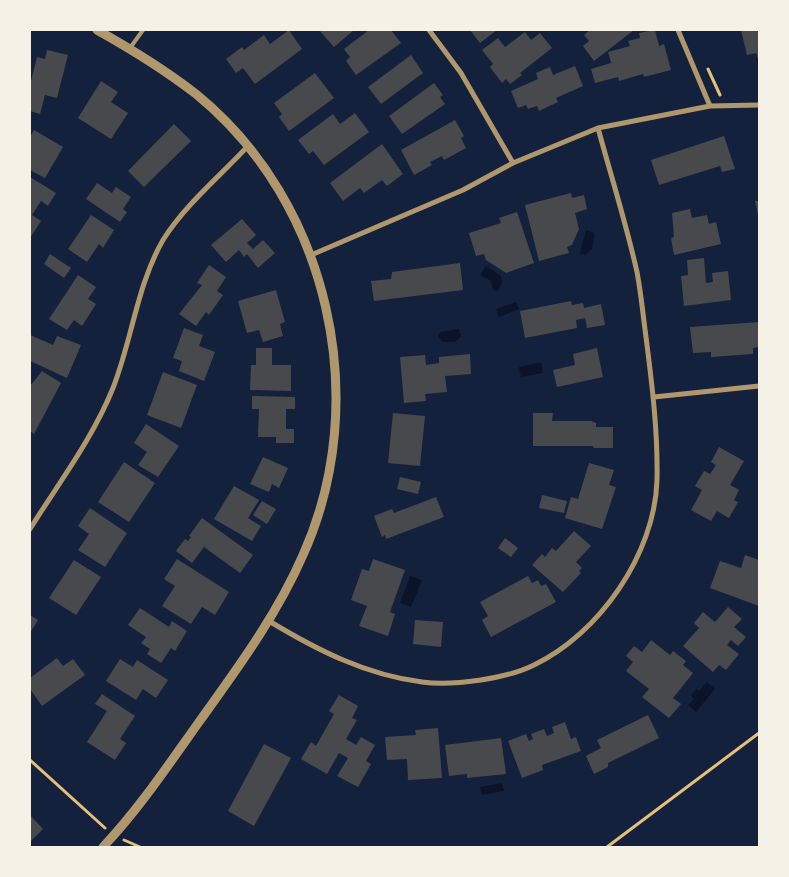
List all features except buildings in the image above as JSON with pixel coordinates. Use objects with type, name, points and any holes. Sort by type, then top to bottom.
[{"type":"street","points":[[97,30],[130,48],[196,95],[247,147],[289,210],[311,255],[329,315],[337,376],[335,437],[324,496],[304,554],[269,621],[154,785],[114,836],[103,847]]},
{"type":"street","points":[[429,30],[461,73],[513,163]]},
{"type":"street","points":[[678,30],[710,106]]},
{"type":"street","points":[[311,255],[464,190],[513,163],[598,128],[710,106],[759,105]]},
{"type":"street","points":[[269,621],[307,644],[343,661],[382,675],[424,682],[457,682],[499,676],[534,665],[563,646],[599,616],[621,588],[639,550],[653,512],[657,481],[654,397],[637,272],[598,128]]},
{"type":"street","points":[[30,529],[88,437],[113,388],[151,266],[163,241],[179,218],[247,147]]},
{"type":"street","points":[[654,397],[759,386]]},
{"type":"lane","points":[[130,48],[143,30]]},
{"type":"path","points":[[606,847],[759,733]]},
{"type":"path","points":[[30,760],[114,836]]},
{"type":"water","points":[[586,230],[595,233],[592,249],[585,255],[580,253]]},
{"type":"water","points":[[486,266],[501,276],[502,282],[498,291],[493,290],[491,281],[480,275]]},
{"type":"water","points":[[516,302],[519,309],[499,317],[496,309]]},
{"type":"water","points":[[459,329],[461,337],[455,342],[443,342],[438,336],[440,332]]},
{"type":"water","points":[[541,362],[543,373],[521,377],[519,367]]},
{"type":"water","points":[[410,576],[422,580],[411,607],[400,603]]},
{"type":"water","points":[[707,682],[715,689],[696,712],[688,705],[694,699],[691,696],[696,689],[699,691]]},
{"type":"water","points":[[502,783],[504,791],[482,795],[480,787]]}]
